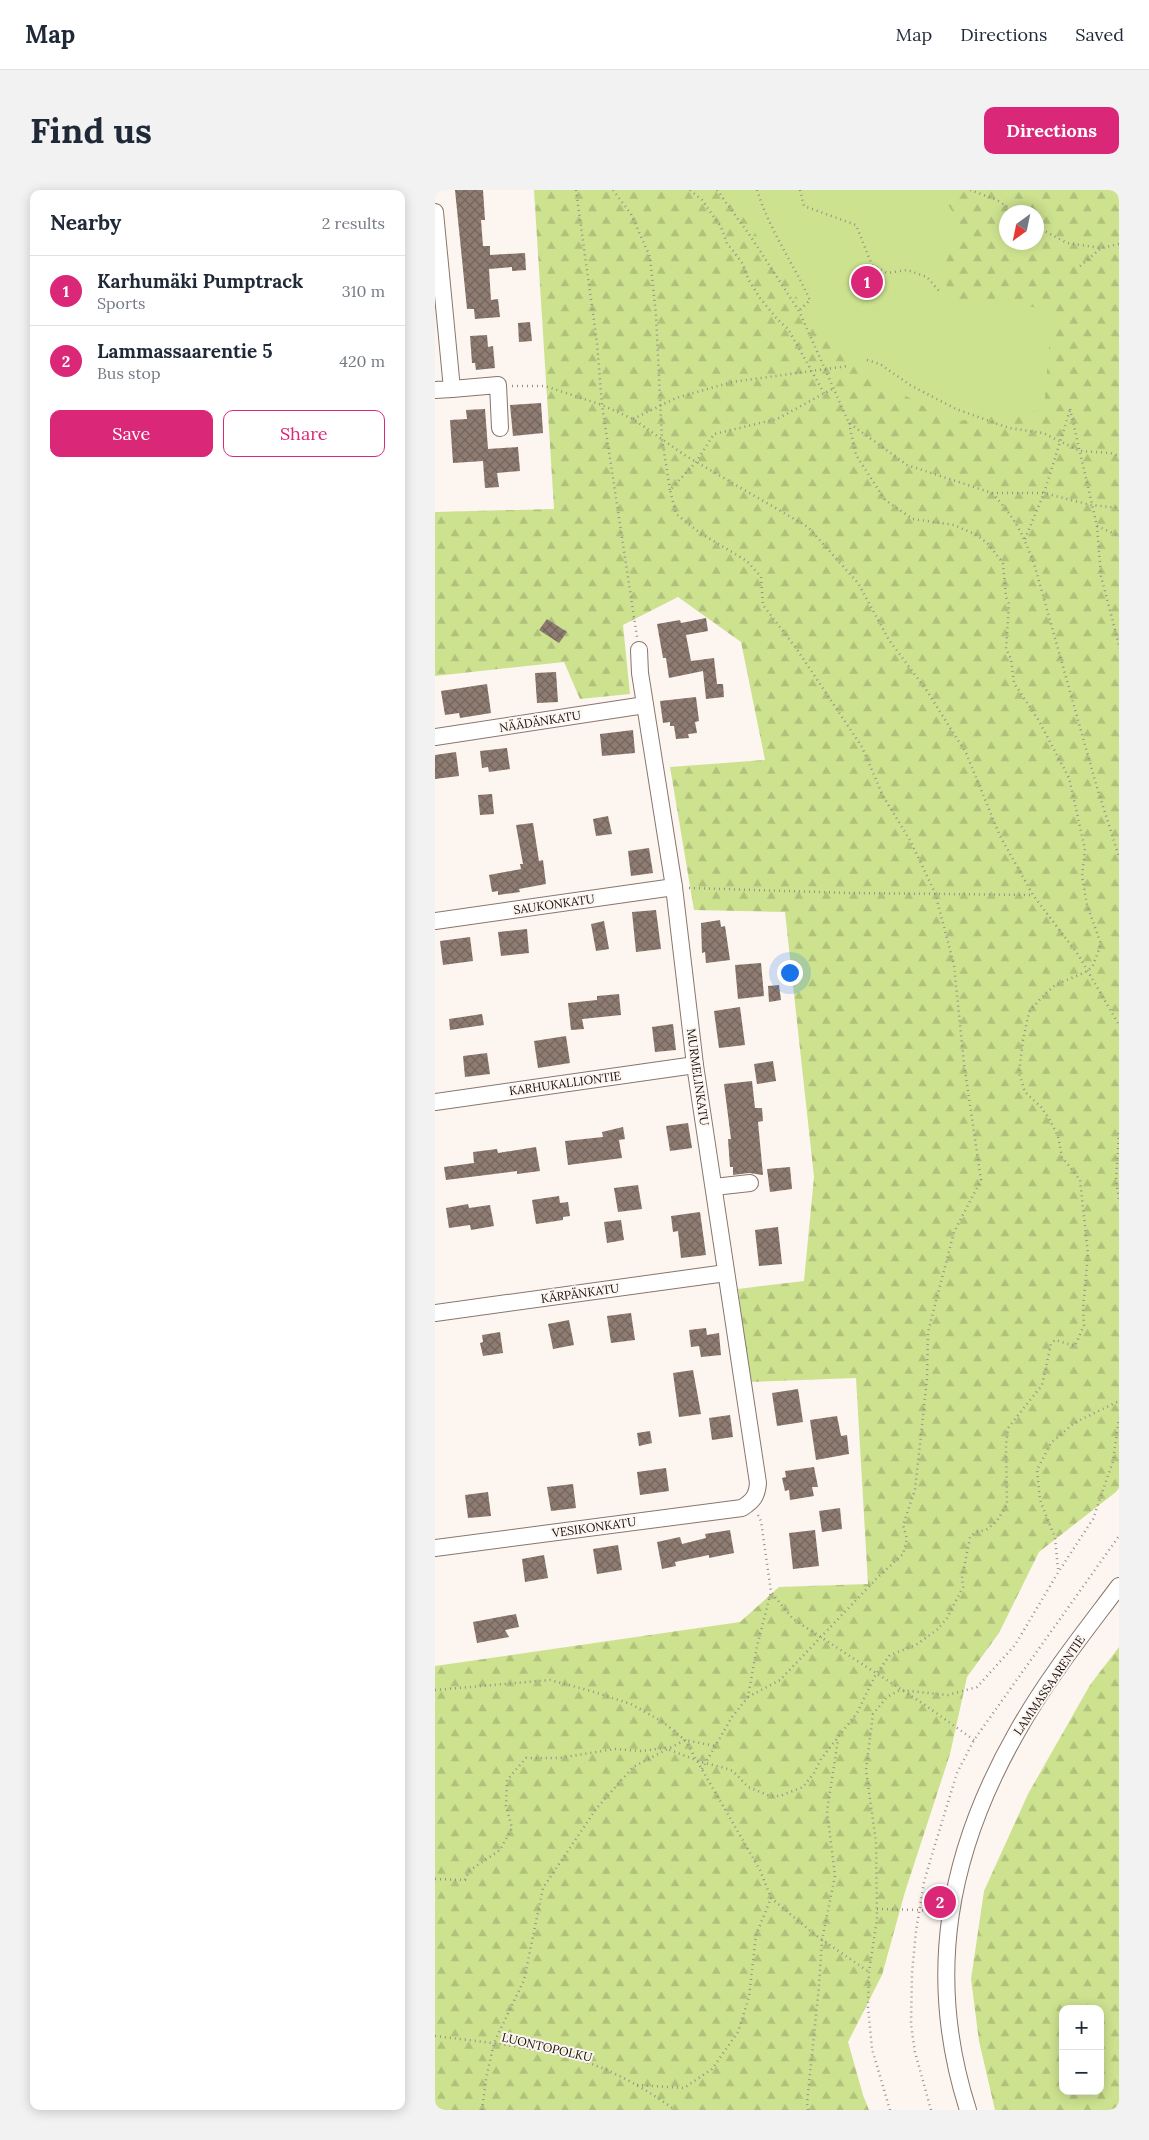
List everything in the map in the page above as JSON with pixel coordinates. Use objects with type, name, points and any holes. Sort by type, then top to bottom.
[{"type":"street","points":[[435,212],[452,389]]},
{"type":"street","points":[[435,390],[499,385],[501,428]]},
{"type":"street","name":"MURMELINKATU","points":[[639,650],[645,705],[674,887],[695,1065],[758,1482],[757,1494],[752,1502]]},
{"type":"street","name":"NÄÄDÄNKATU","points":[[435,737],[645,705]]},
{"type":"street","name":"SAUKONKATU","points":[[435,921],[674,887]]},
{"type":"street","name":"KARHUKALLIONTIE","points":[[435,1102],[695,1065]]},
{"type":"street","points":[[713,1187],[750,1183]]},
{"type":"street","name":"KÄRPÄNKATU","points":[[435,1313],[726,1273]]},
{"type":"street","name":"VESIKONKATU","points":[[435,1548],[742,1508],[752,1502]]},
{"type":"street","name":"LAMMASSAARENTIE","points":[[968,2110],[958,2077],[951,2042],[946,1987],[947,1936],[957,1878],[972,1828],[986,1792],[1017,1731],[1058,1667],[1119,1586]]},
{"type":"path","points":[[575,190],[597,343],[602,405],[639,650]]},
{"type":"path","points":[[613,190],[631,214],[650,257],[656,315],[662,439],[676,514],[700,533],[747,561],[761,577],[763,605],[796,648],[862,746],[883,796],[911,842],[935,893],[954,966],[964,1064],[981,1180],[954,1232],[928,1332],[927,1379],[915,1490],[903,1525],[907,1539],[903,1554],[879,1576],[781,1680],[748,1697],[732,1717],[702,1769]]},
{"type":"path","points":[[690,190],[702,200],[721,227],[727,243],[743,264],[748,279],[756,292],[777,319],[788,329],[809,370],[824,393]]},
{"type":"path","points":[[435,1879],[465,1880],[469,1872],[500,1850],[512,1828],[505,1806],[507,1780],[526,1758],[566,1758],[615,1749],[641,1752],[665,1748],[733,1771],[748,1787],[770,1796],[780,1796],[803,1787],[814,1774],[821,1759],[857,1713],[876,1674],[890,1655],[916,1646],[938,1629],[947,1618],[963,1587],[962,1578],[970,1538],[976,1532],[986,1530],[995,1522],[1007,1505],[1007,1428],[1042,1386],[1051,1344],[1055,1340],[1075,1346],[1084,1325],[1083,1309],[1088,1254],[1080,1180],[1062,1157],[1058,1136],[1050,1120],[1041,1107],[1025,1092],[1019,1073],[1029,1012],[1055,986],[1088,970],[1093,965],[1101,944],[1095,932],[1084,890],[1082,876],[1085,849],[1069,778],[1039,721],[1014,683],[1011,659],[1006,649],[1009,604],[1006,597],[1003,563],[988,544],[977,535],[954,525],[913,519],[885,500],[856,454],[849,423],[799,311],[751,237],[717,190]]},
{"type":"path","points":[[757,190],[774,233],[796,270],[810,300],[799,311]]},
{"type":"path","points":[[800,190],[804,206],[856,225],[872,265],[887,273],[907,270],[927,277],[940,292]]},
{"type":"path","points":[[970,190],[997,200],[1004,205]]},
{"type":"path","points":[[1044,231],[1067,243],[1101,248],[1119,244]]},
{"type":"path","points":[[1080,266],[1101,248]]},
{"type":"path","points":[[867,360],[880,364],[910,385],[956,409],[1009,428],[1043,433],[1080,451],[1111,453],[1119,456]]},
{"type":"path","points":[[633,419],[676,398],[732,382],[848,366]]},
{"type":"path","points":[[499,385],[545,386],[602,405],[633,419],[697,462],[808,527],[858,584],[889,640],[927,691],[966,753],[1000,836],[1033,895],[1079,956],[1119,1025]]},
{"type":"path","points":[[670,490],[697,462],[714,434],[777,419],[834,388]]},
{"type":"path","points":[[1025,539],[1044,493],[1070,409],[1097,526],[1101,576],[1119,645]]},
{"type":"path","points":[[849,423],[907,465],[991,493],[1044,493],[1091,505],[1119,508]]},
{"type":"path","points":[[991,493],[1011,514],[1025,539],[1056,638],[1096,784],[1119,857]]},
{"type":"path","points":[[1097,526],[1119,536]]},
{"type":"path","points":[[674,887],[1033,895]]},
{"type":"path","points":[[1119,1132],[1116,1179],[1119,1200]]},
{"type":"path","points":[[1059,1571],[1055,1538],[1040,1500],[1037,1470],[1051,1443],[1074,1422],[1119,1401]]},
{"type":"path","points":[[890,2110],[872,2050],[868,2007],[869,1972],[877,1909],[876,1842],[866,1770],[873,1714],[887,1698],[900,1690],[948,1696],[977,1687],[1015,1645],[1059,1571],[1093,1519],[1113,1461],[1119,1418]]},
{"type":"path","points":[[748,1697],[757,1646],[771,1592],[761,1521],[752,1502]]},
{"type":"path","points":[[771,1592],[793,1618],[974,1740]]},
{"type":"path","points":[[435,1690],[550,1680],[631,1704],[663,1722],[685,1740],[729,1820],[760,1870],[771,1898],[822,1940],[869,1972]]},
{"type":"path","points":[[808,2110],[807,2102],[822,1940],[835,1876],[827,1811],[838,1739]]},
{"type":"path","points":[[482,2110],[486,2079],[494,2044],[524,1980],[543,1888],[596,1809],[633,1767],[685,1740],[715,1746]]},
{"type":"path","points":[[637,2085],[684,2088],[711,2069],[738,2032],[749,1997],[756,1936],[771,1898]]},
{"type":"path","points":[[877,1909],[919,1910],[937,1913],[939,1905]]},
{"type":"path","name":"LUONTOPOLKU","points":[[435,2036],[494,2044],[584,2061],[637,2085],[675,2110]]},
{"type":"green space","points":[[534,190],[1119,190],[1119,1488],[1039,1552],[999,1633],[967,1677],[950,1754],[905,1892],[882,1975],[848,2042],[869,2110],[435,2110],[435,1666],[740,1622],[779,1587],[868,1584],[856,1378],[749,1382],[738,1289],[804,1281],[814,1177],[785,912],[694,910],[670,767],[765,760],[741,642],[678,597],[623,625],[630,694],[580,699],[564,662],[435,676],[435,512],[554,509]]},
{"type":"green space","points":[[729,190],[938,190],[960,223],[945,265],[947,298],[1052,309],[1044,410],[950,422],[881,381],[818,333],[774,259],[727,195]]},
{"type":"green space","points":[[1119,1647],[1119,2110],[995,2110],[979,2041],[971,1979],[984,1891],[1028,1794],[1090,1685]]},
{"type":"building","points":[[455,190],[483,190],[485,220],[481,220],[483,246],[490,246],[490,255],[525,253],[526,270],[512,271],[512,267],[489,269],[491,300],[498,299],[500,317],[475,319],[474,309],[467,309]]},
{"type":"building","points":[[530,322],[532,341],[519,342],[518,323]]},
{"type":"building","points":[[487,335],[488,347],[493,346],[495,368],[476,370],[475,363],[472,363],[470,336]]},
{"type":"building","points":[[541,403],[543,433],[513,436],[510,405]]},
{"type":"building","points":[[485,409],[488,449],[518,447],[520,471],[497,473],[499,487],[485,488],[483,461],[453,463],[450,420],[467,419],[466,410]]},
{"type":"building","points":[[706,618],[708,631],[686,635],[691,661],[714,658],[717,684],[723,684],[724,697],[706,699],[703,671],[669,678],[666,658],[663,658],[657,624],[680,620],[681,623]]},
{"type":"building","points":[[547,619],[567,632],[559,643],[539,630]]},
{"type":"building","points":[[556,672],[558,702],[537,703],[535,673]]},
{"type":"building","points":[[487,684],[491,713],[460,718],[459,713],[445,715],[441,691]]},
{"type":"building","points":[[696,697],[699,721],[695,722],[697,733],[688,734],[689,738],[676,739],[674,726],[670,726],[670,722],[663,723],[660,701]]},
{"type":"building","points":[[633,730],[635,753],[602,756],[600,734]]},
{"type":"building","points":[[507,748],[510,769],[489,772],[488,767],[482,768],[480,751]]},
{"type":"building","points":[[456,752],[459,776],[435,779],[435,755]]},
{"type":"building","points":[[492,794],[494,814],[480,815],[478,795]]},
{"type":"building","points":[[608,816],[612,834],[596,836],[593,819]]},
{"type":"building","points":[[533,823],[539,861],[543,860],[546,884],[519,889],[520,892],[498,895],[498,891],[492,892],[489,875],[521,869],[520,864],[523,864],[516,825]]},
{"type":"building","points":[[649,848],[653,873],[631,876],[628,851]]},
{"type":"building","points":[[656,910],[661,949],[636,952],[632,912]]},
{"type":"building","points":[[720,920],[721,927],[725,926],[730,960],[706,963],[705,952],[702,953],[701,923]]},
{"type":"building","points":[[604,921],[609,949],[596,951],[591,924]]},
{"type":"building","points":[[527,929],[529,953],[501,956],[498,932]]},
{"type":"building","points":[[470,937],[473,961],[443,965],[440,941]]},
{"type":"building","points":[[761,963],[764,996],[738,999],[735,965]]},
{"type":"building","points":[[779,985],[781,1000],[769,1002],[768,986]]},
{"type":"building","points":[[619,994],[621,1015],[582,1019],[584,1029],[571,1030],[568,1003],[597,1000],[597,996]]},
{"type":"building","points":[[740,1007],[745,1045],[719,1048],[714,1011]]},
{"type":"building","points":[[482,1014],[484,1025],[450,1030],[449,1019]]},
{"type":"building","points":[[673,1024],[676,1050],[655,1052],[652,1027]]},
{"type":"building","points":[[566,1036],[570,1063],[538,1068],[534,1041]]},
{"type":"building","points":[[487,1053],[490,1074],[465,1077],[463,1056]]},
{"type":"building","points":[[773,1061],[776,1081],[757,1084],[754,1064]]},
{"type":"building","points":[[752,1081],[755,1108],[762,1108],[763,1121],[758,1122],[763,1175],[749,1173],[733,1175],[733,1167],[730,1167],[728,1139],[731,1139],[724,1084]]},
{"type":"building","points":[[688,1123],[692,1148],[670,1151],[666,1126]]},
{"type":"building","points":[[623,1127],[625,1139],[619,1140],[622,1158],[568,1165],[565,1141],[603,1137],[602,1132]]},
{"type":"building","points":[[536,1147],[540,1171],[517,1174],[517,1171],[446,1180],[444,1167],[474,1163],[473,1152],[497,1149],[498,1153]]},
{"type":"building","points":[[790,1167],[792,1189],[770,1192],[767,1169]]},
{"type":"building","points":[[638,1185],[642,1209],[618,1212],[614,1188]]},
{"type":"building","points":[[559,1196],[560,1203],[568,1202],[570,1216],[563,1217],[563,1220],[536,1224],[532,1200]]},
{"type":"building","points":[[468,1204],[469,1208],[490,1205],[494,1226],[471,1230],[470,1225],[449,1228],[446,1208]]},
{"type":"building","points":[[700,1212],[706,1255],[681,1258],[678,1231],[673,1232],[671,1216]]},
{"type":"building","points":[[621,1220],[624,1240],[607,1243],[604,1222]]},
{"type":"building","points":[[778,1227],[782,1264],[759,1266],[755,1230]]},
{"type":"building","points":[[631,1313],[635,1340],[611,1343],[607,1316]]},
{"type":"building","points":[[569,1320],[574,1345],[553,1349],[548,1324]]},
{"type":"building","points":[[706,1328],[707,1335],[719,1333],[721,1355],[701,1357],[699,1346],[691,1347],[689,1330]]},
{"type":"building","points":[[500,1332],[503,1353],[483,1356],[480,1343],[483,1342],[482,1335]]},
{"type":"building","points":[[693,1370],[701,1414],[679,1417],[673,1373]]},
{"type":"building","points":[[798,1389],[803,1422],[777,1426],[772,1393]]},
{"type":"building","points":[[730,1415],[733,1437],[712,1440],[709,1418]]},
{"type":"building","points":[[837,1416],[841,1436],[847,1435],[849,1454],[816,1460],[810,1420]]},
{"type":"building","points":[[650,1431],[652,1443],[639,1446],[637,1433]]},
{"type":"building","points":[[814,1467],[818,1487],[812,1487],[814,1496],[790,1500],[789,1490],[785,1491],[782,1478],[786,1477],[785,1471]]},
{"type":"building","points":[[666,1468],[669,1491],[640,1495],[637,1472]]},
{"type":"building","points":[[573,1484],[576,1508],[551,1511],[547,1487]]},
{"type":"building","points":[[488,1492],[491,1516],[468,1518],[465,1495]]},
{"type":"building","points":[[840,1508],[842,1529],[822,1532],[819,1511]]},
{"type":"building","points":[[730,1530],[734,1553],[709,1558],[709,1555],[675,1562],[676,1566],[662,1569],[657,1542],[680,1537],[682,1544],[706,1538],[705,1534]]},
{"type":"building","points":[[815,1530],[819,1566],[793,1569],[789,1533]]},
{"type":"building","points":[[618,1545],[622,1570],[597,1574],[593,1549]]},
{"type":"building","points":[[544,1555],[548,1578],[525,1582],[522,1559]]},
{"type":"building","points":[[516,1614],[519,1627],[505,1630],[509,1637],[477,1643],[473,1622]]},
{"type":"place","name":"Karhumäki Pumptrack","points":[[867,282]]},
{"type":"place","name":"Lammassaarentie 5","points":[[940,1902]]}]
